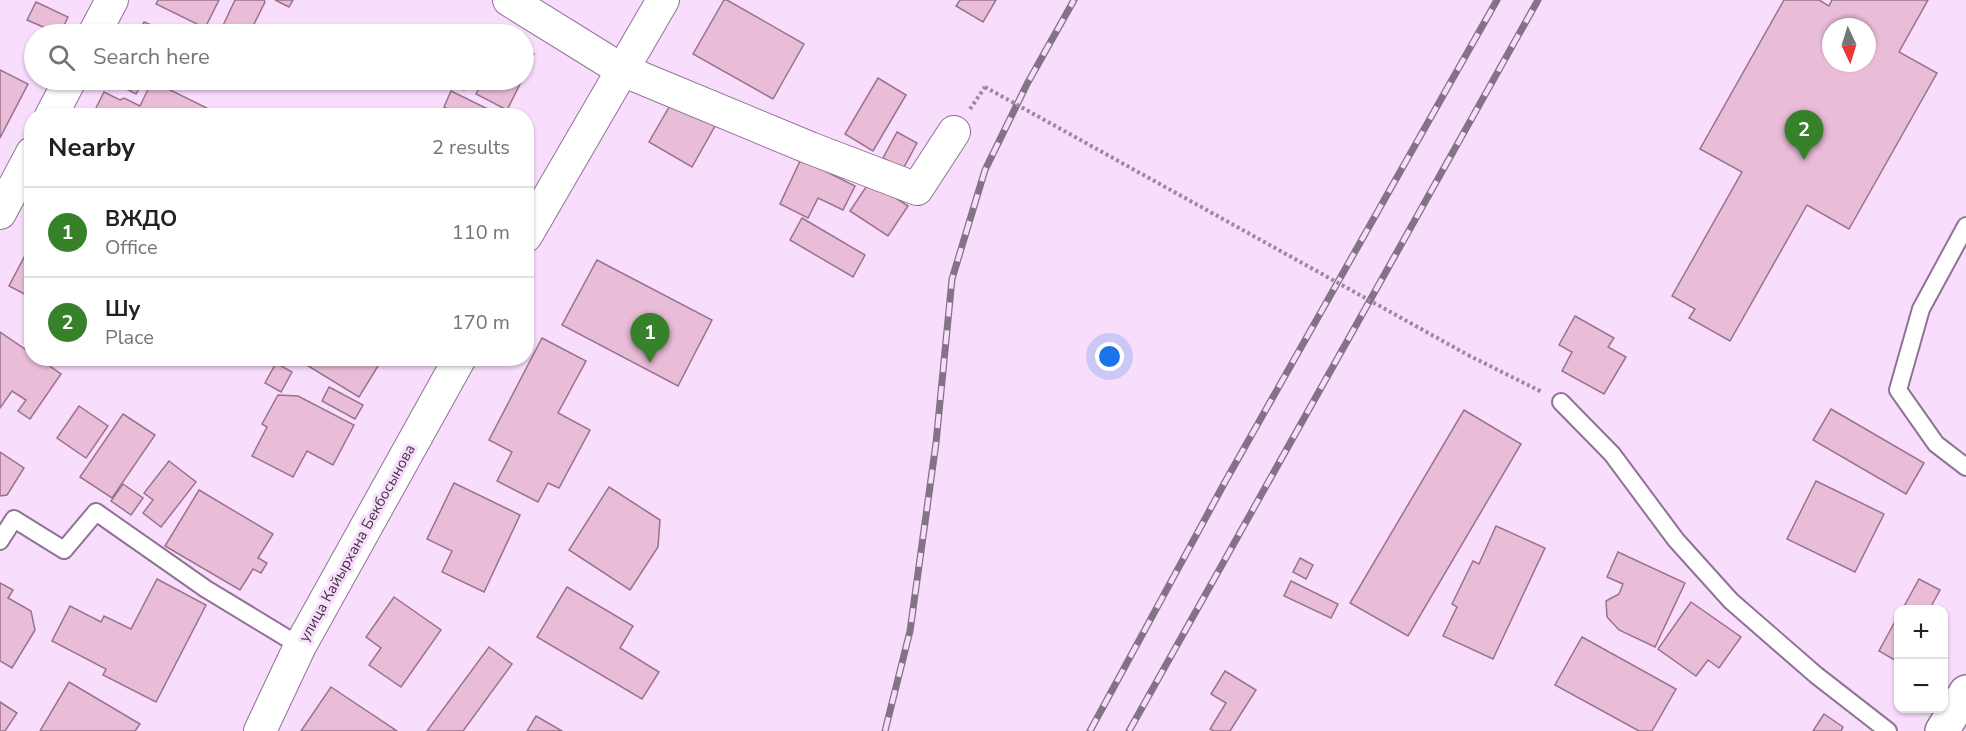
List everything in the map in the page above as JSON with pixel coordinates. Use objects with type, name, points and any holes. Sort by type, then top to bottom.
[{"type":"street","points":[[99,24],[112,0]]},
{"type":"street","points":[[509,0],[622,70],[917,189],[954,132]]},
{"type":"street","points":[[534,222],[663,0]]},
{"type":"street","points":[[55,108],[65,90]]},
{"type":"street","points":[[0,213],[24,168]]},
{"type":"street","name":"улица Кайырхана Бекбосынова","points":[[260,731],[300,646],[456,366]]},
{"type":"street","points":[[1942,731],[1966,692]]},
{"type":"lane","points":[[1966,226],[1921,309],[1898,390],[1936,444],[1966,467]]},
{"type":"lane","points":[[1561,402],[1612,454],[1676,540],[1731,601],[1816,675],[1888,731]]},
{"type":"lane","points":[[0,541],[14,519],[64,550],[96,512],[206,589],[300,646]]},
{"type":"path","points":[[985,87],[1468,355],[1561,402]]},
{"type":"building","points":[[158,0],[219,0],[207,24],[197,24],[156,4]]},
{"type":"building","points":[[235,0],[264,0],[254,24],[224,24]]},
{"type":"building","points":[[275,0],[293,0],[289,7]]},
{"type":"building","points":[[724,0],[804,44],[773,99],[693,54]]},
{"type":"building","points":[[960,0],[996,0],[983,22],[956,6]]},
{"type":"building","points":[[1784,0],[1819,0],[1829,6],[1832,0],[1928,0],[1899,52],[1937,73],[1849,229],[1807,205],[1730,341],[1689,318],[1695,309],[1672,296],[1742,172],[1700,149]]},
{"type":"building","points":[[36,2],[68,17],[65,24],[36,24],[27,20]]},
{"type":"building","points":[[0,70],[24,82],[25,90],[0,138]]},
{"type":"building","points":[[878,78],[906,95],[873,151],[845,134]]},
{"type":"building","points":[[148,90],[170,90],[207,108],[96,108],[104,92],[140,106]]},
{"type":"building","points":[[478,90],[517,90],[508,108],[503,108],[476,94]]},
{"type":"building","points":[[451,91],[486,108],[446,108],[444,107]]},
{"type":"building","points":[[672,102],[715,126],[692,167],[649,142]]},
{"type":"building","points":[[897,132],[917,143],[903,169],[883,158]]},
{"type":"building","points":[[801,159],[855,186],[843,210],[818,198],[808,218],[780,204]]},
{"type":"building","points":[[870,181],[908,206],[888,236],[850,211]]},
{"type":"building","points":[[802,218],[865,255],[853,277],[790,240]]},
{"type":"building","points":[[24,257],[24,294],[9,286]]},
{"type":"building","points":[[597,260],[712,320],[678,386],[562,325]]},
{"type":"building","points":[[1575,316],[1614,338],[1608,347],[1626,357],[1604,394],[1562,371],[1572,352],[1559,345]]},
{"type":"building","points":[[0,332],[24,348],[24,366],[50,366],[61,374],[30,419],[18,411],[26,400],[12,391],[0,408]]},
{"type":"building","points":[[542,338],[586,361],[558,413],[590,430],[559,488],[548,483],[538,502],[497,481],[512,452],[489,440],[527,366],[534,366],[534,353]]},
{"type":"building","points":[[274,366],[281,366],[292,372],[281,392],[265,383]]},
{"type":"building","points":[[308,366],[378,366],[359,397]]},
{"type":"building","points":[[329,387],[363,405],[355,419],[322,401]]},
{"type":"building","points":[[278,395],[298,396],[354,425],[333,465],[307,451],[293,477],[252,456],[267,427],[262,424]]},
{"type":"building","points":[[79,406],[108,426],[86,458],[57,438]]},
{"type":"building","points":[[1831,409],[1924,463],[1906,494],[1813,440]]},
{"type":"building","points":[[1464,410],[1521,444],[1408,636],[1350,603]]},
{"type":"building","points":[[123,414],[155,435],[112,498],[80,477]]},
{"type":"building","points":[[0,452],[24,468],[7,495],[0,496]]},
{"type":"building","points":[[169,461],[196,482],[161,527],[143,513],[153,500],[144,493]]},
{"type":"building","points":[[1816,481],[1884,514],[1855,572],[1787,539]]},
{"type":"building","points":[[454,483],[520,515],[484,592],[442,572],[452,551],[427,539]]},
{"type":"building","points":[[123,484],[143,498],[131,515],[111,501]]},
{"type":"building","points":[[609,487],[660,520],[658,547],[630,590],[569,550]]},
{"type":"building","points":[[199,490],[273,534],[258,558],[267,563],[261,573],[253,569],[240,590],[165,546]]},
{"type":"building","points":[[1496,526],[1545,548],[1493,659],[1443,636],[1457,607],[1452,604],[1473,561],[1479,564]]},
{"type":"building","points":[[1618,552],[1685,583],[1655,647],[1619,630],[1607,617],[1606,601],[1619,594],[1623,584],[1607,577]]},
{"type":"building","points":[[1300,558],[1313,565],[1306,579],[1293,572]]},
{"type":"building","points":[[157,579],[206,605],[156,702],[103,675],[106,669],[52,641],[70,606],[101,622],[104,616],[131,629]]},
{"type":"building","points":[[1919,579],[1940,590],[1932,605],[1905,605]]},
{"type":"building","points":[[1291,581],[1338,604],[1331,618],[1284,596]]},
{"type":"building","points":[[0,583],[13,590],[8,598],[31,611],[35,630],[12,668],[0,661]]},
{"type":"building","points":[[567,587],[633,626],[620,648],[659,672],[642,699],[537,637]]},
{"type":"building","points":[[394,597],[441,630],[401,687],[369,665],[381,648],[366,637]]},
{"type":"building","points":[[1691,602],[1741,637],[1719,668],[1708,660],[1696,676],[1658,649]]},
{"type":"building","points":[[1894,623],[1894,660],[1879,651]]},
{"type":"building","points":[[1582,637],[1676,689],[1652,731],[1639,731],[1555,685]]},
{"type":"building","points":[[489,647],[512,664],[463,731],[427,731]]},
{"type":"building","points":[[1225,671],[1256,690],[1230,731],[1214,731],[1210,729],[1226,703],[1211,694]]},
{"type":"building","points":[[69,682],[140,724],[135,731],[40,731]]},
{"type":"building","points":[[331,687],[397,731],[301,731]]},
{"type":"building","points":[[0,702],[17,713],[5,731],[0,731]]},
{"type":"building","points":[[1824,714],[1843,727],[1841,731],[1813,731]]},
{"type":"building","points":[[536,716],[562,731],[527,731]]},
{"type":"railway","points":[[885,731],[910,631],[936,443],[952,279],[985,170],[1027,84],[1074,0]]},
{"type":"railway","points":[[1090,731],[1225,482],[1497,0]]},
{"type":"railway","points":[[1129,731],[1538,0]]},
{"type":"place","name":"Шу","points":[[1804,160]]},
{"type":"place","name":"ВЖДО","points":[[650,363]]}]
